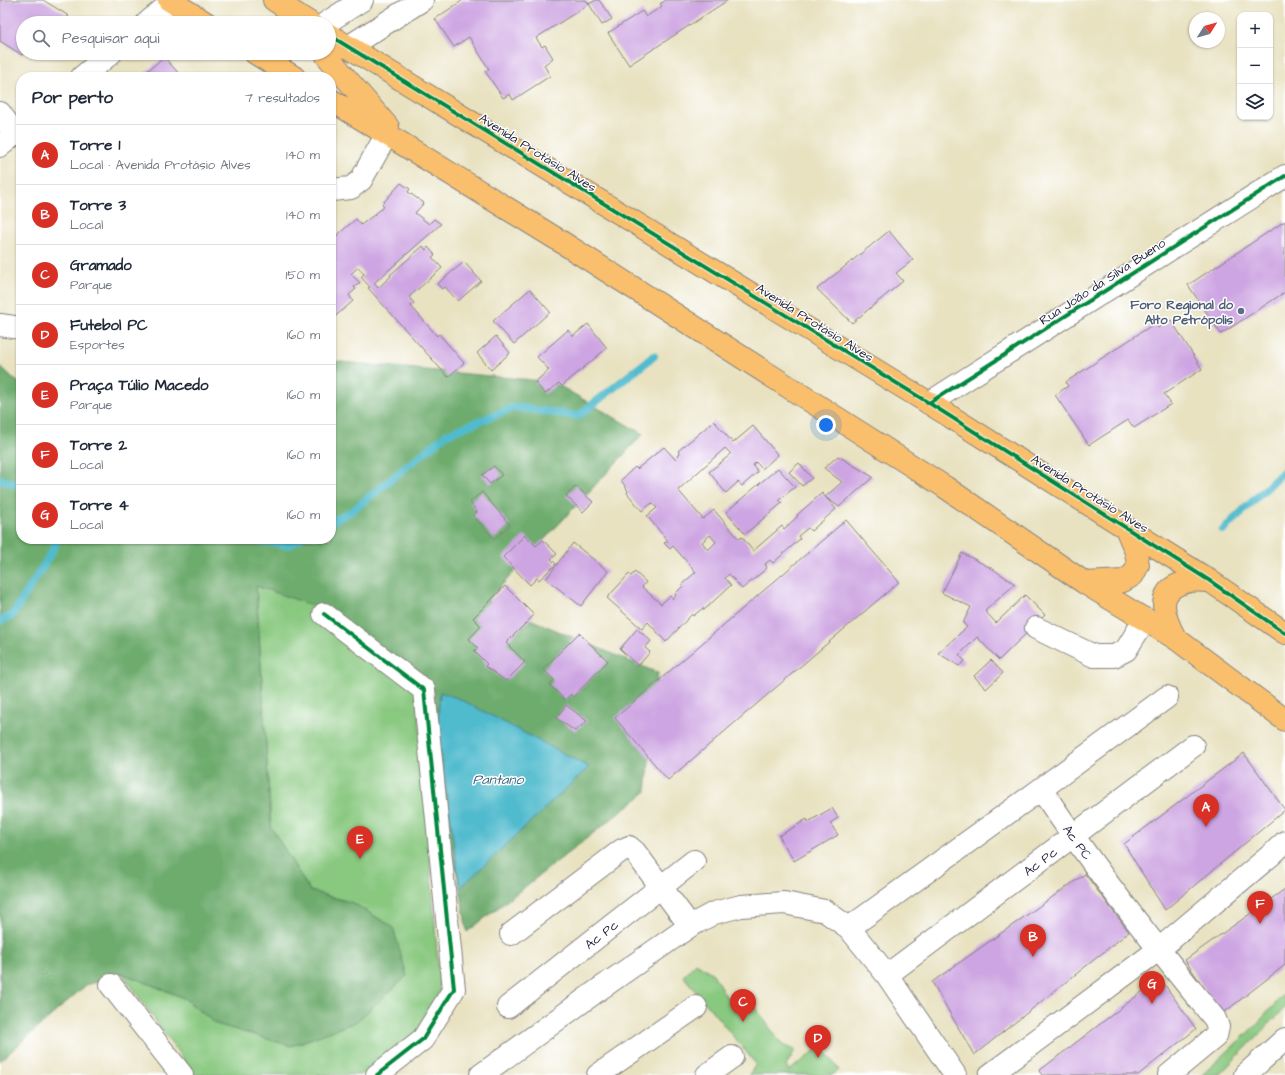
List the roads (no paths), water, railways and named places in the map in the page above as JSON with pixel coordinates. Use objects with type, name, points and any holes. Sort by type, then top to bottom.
[{"type":"main road","points":[[274,0],[299,16]]},
{"type":"main road","points":[[170,1],[195,16]]},
{"type":"main road","name":"Avenida Protásio Alves","points":[[336,39],[929,403],[1210,581],[1285,633]]},
{"type":"main road","points":[[266,60],[286,72]]},
{"type":"main road","points":[[330,60],[395,139]]},
{"type":"main road","points":[[336,103],[560,241],[938,483],[1085,583],[1175,638],[1285,720]]},
{"type":"main road","points":[[1085,583],[1123,581],[1133,575],[1138,565],[1136,552],[1126,528]]},
{"type":"main road","points":[[1175,638],[1168,625],[1165,612],[1164,603],[1166,594],[1171,588],[1192,580],[1210,581]]},
{"type":"street","points":[[336,17],[362,0]]},
{"type":"street","points":[[348,47],[422,0]]},
{"type":"street","points":[[154,16],[170,1]]},
{"type":"street","points":[[88,72],[103,60]]},
{"type":"street","points":[[0,113],[12,136]]},
{"type":"street","points":[[336,189],[350,188],[361,180],[395,139]]},
{"type":"street","name":"Rua João da Silva Bueno","points":[[929,403],[1285,176]]},
{"type":"street","points":[[0,325],[16,327]]},
{"type":"street","points":[[324,614],[424,690],[454,989],[423,1039],[377,1075]]},
{"type":"street","points":[[1036,628],[1094,656],[1114,656],[1126,650],[1145,619]]},
{"type":"street","points":[[849,928],[1167,697]]},
{"type":"street","name":"Ac Pc","points":[[887,975],[1193,746]]},
{"type":"street","name":"Ac PC","points":[[1042,789],[1074,836],[1158,950],[1215,1019],[1218,1027],[1216,1036],[1169,1075]]},
{"type":"street","points":[[990,1075],[1158,950],[1285,842]]},
{"type":"street","points":[[511,934],[622,850],[629,847],[635,852],[690,926]]},
{"type":"street","name":"Ac Pc","points":[[508,1007],[662,887],[694,860]]},
{"type":"street","points":[[481,1075],[690,926],[714,913],[741,906],[784,903],[825,910],[849,928],[887,975],[955,1075]]},
{"type":"street","points":[[111,985],[182,1075]]},
{"type":"street","points":[[598,1075],[696,1007]]},
{"type":"street","points":[[1245,1075],[1285,1039]]},
{"type":"street","points":[[708,1075],[732,1057]]},
{"type":"water","name":"Pantano","points":[[440,692],[460,699],[589,767],[460,888],[437,728]]},
{"type":"waterway","points":[[336,519],[353,510],[447,434],[515,407],[578,416],[654,356]]},
{"type":"waterway","points":[[1223,530],[1285,470]]},
{"type":"waterway","points":[[0,479],[16,484]]},
{"type":"waterway","points":[[0,621],[12,616],[53,550],[55,544]]},
{"type":"waterway","points":[[282,544],[290,544]]},
{"type":"place","name":"Foro Regional do Alto Petrópolis","points":[[1241,311]]},
{"type":"place","name":"Torre 1","points":[[1206,827]]},
{"type":"place","name":"Praça Túlio Macedo","points":[[360,859]]},
{"type":"place","name":"Torre 2","points":[[1260,924]]},
{"type":"place","name":"Torre 3","points":[[1033,957]]},
{"type":"place","name":"Torre 4","points":[[1152,1004]]},
{"type":"place","name":"Gramado","points":[[743,1022]]},
{"type":"place","name":"Futebol PC","points":[[818,1058]]}]
